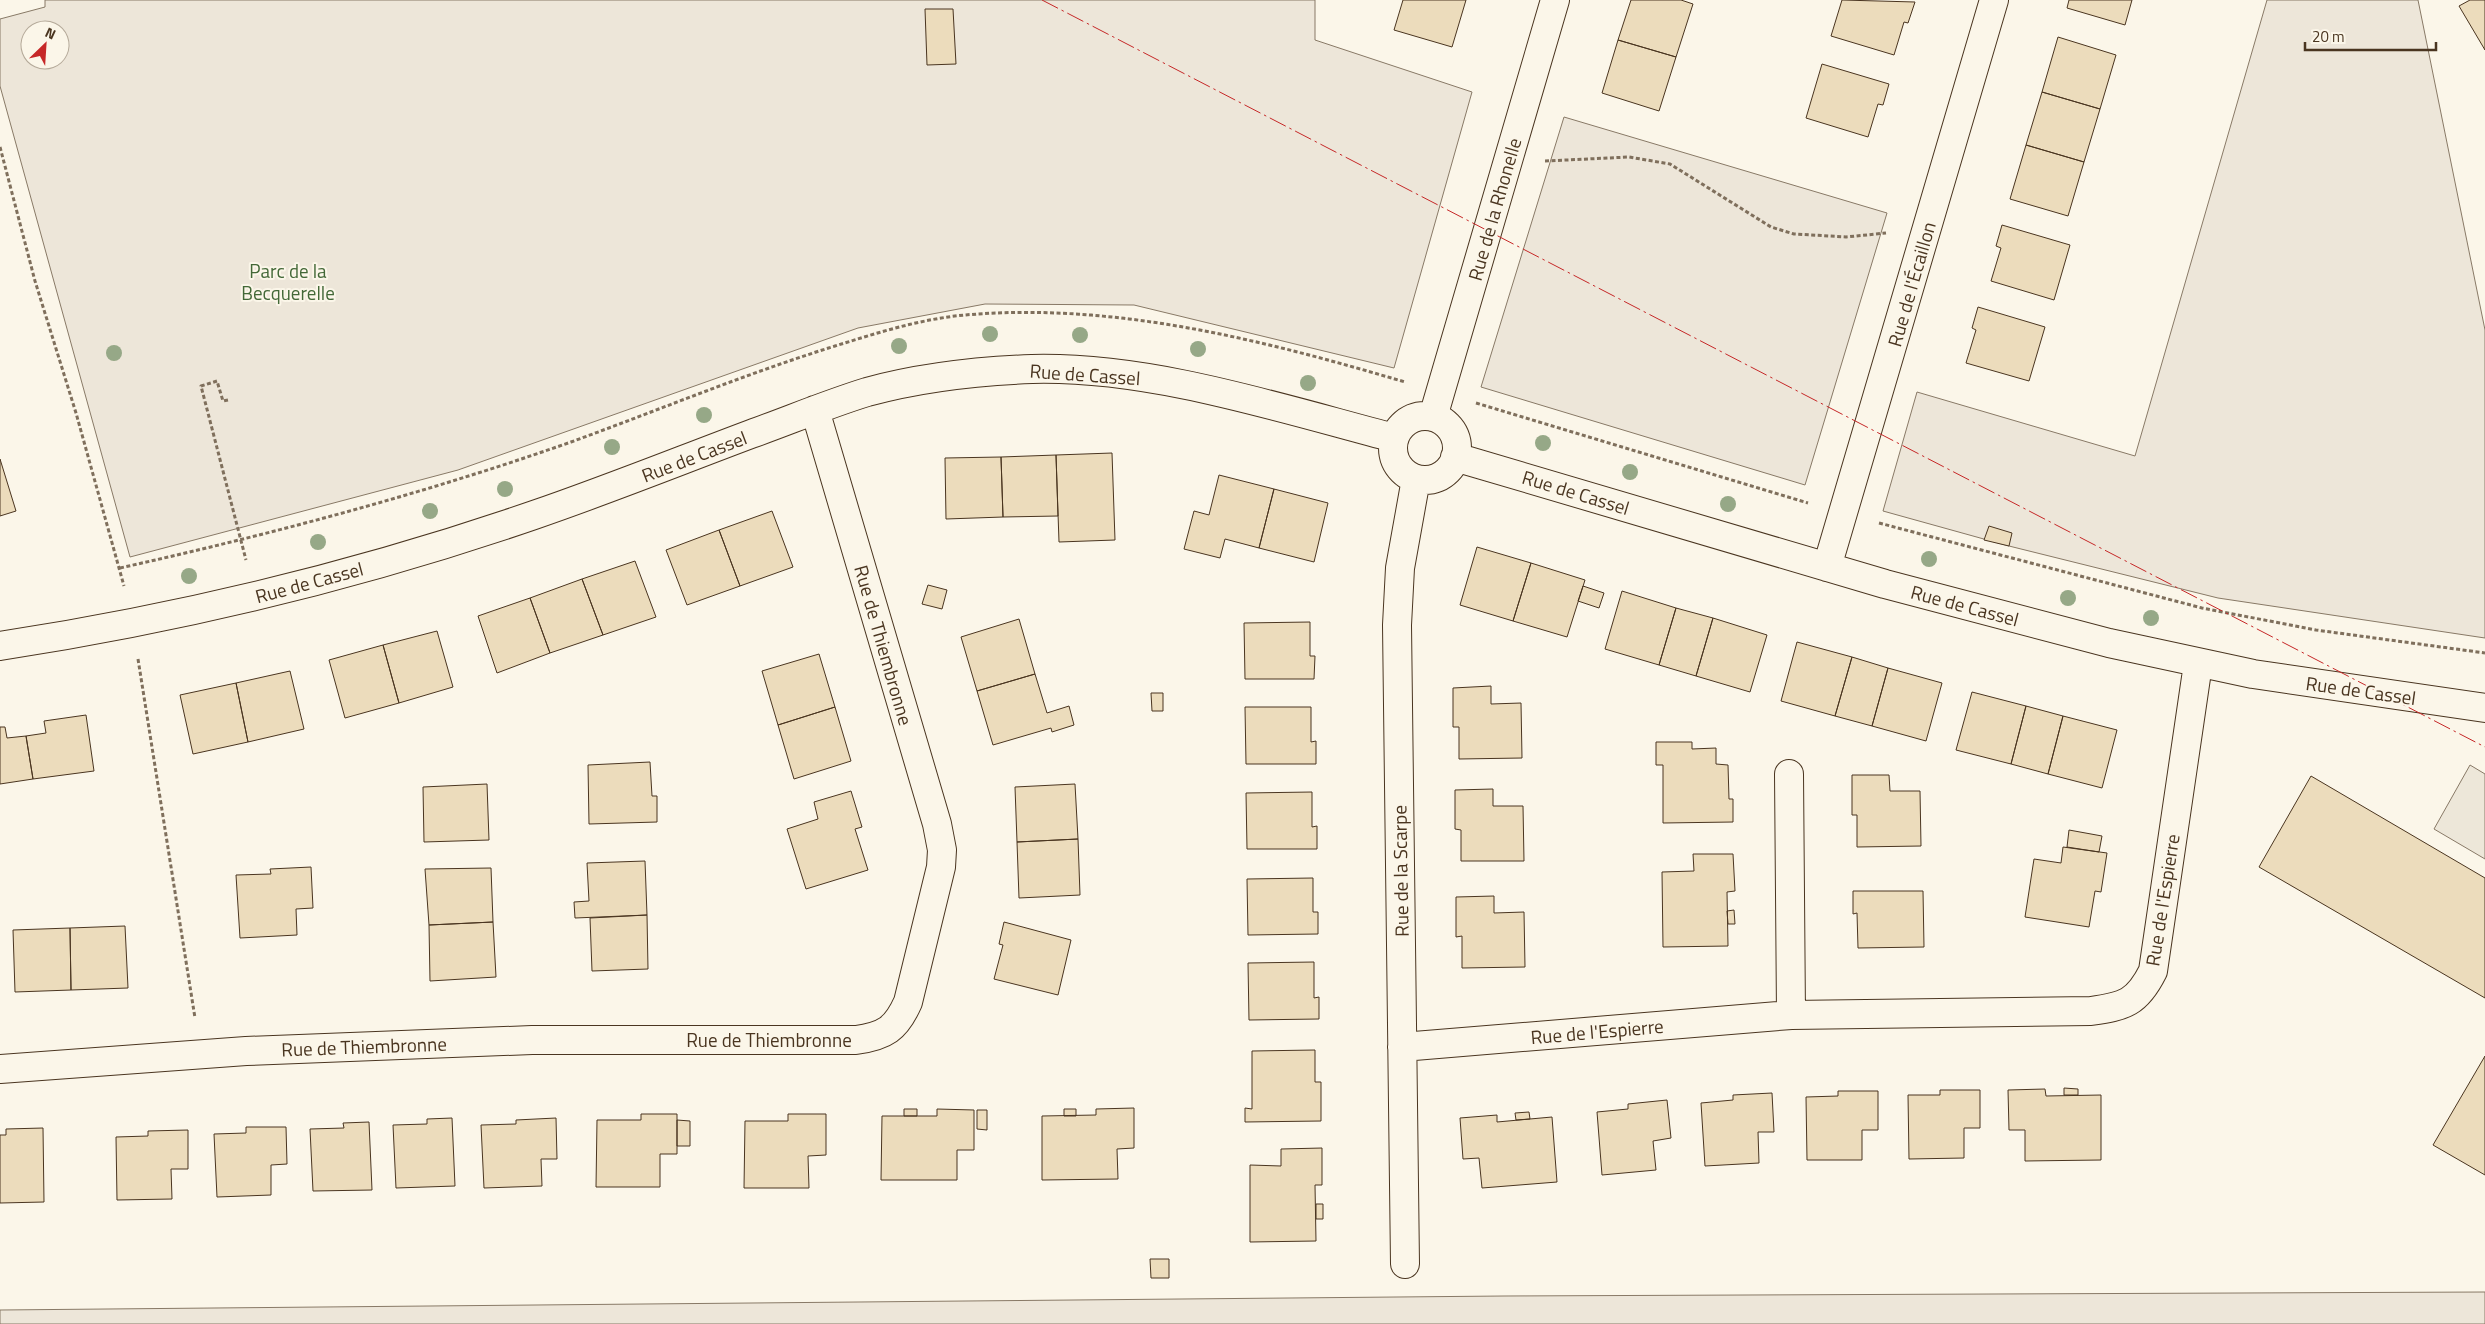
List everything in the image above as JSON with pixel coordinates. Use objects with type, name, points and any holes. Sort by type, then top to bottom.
[{"type":"street","name":"Rue de la Rhonelle","points":[[1437,405],[1555,0]]},
{"type":"street","name":"Rue de l'Écaillon","points":[[1827,567],[1994,0]]},
{"type":"street","name":"Rue de Cassel","points":[[0,646],[132,624],[334,577],[528,517],[815,410],[869,392],[904,384],[993,372],[1075,370],[1114,373],[1190,386],[1394,438]]},
{"type":"street","points":[[1437,405],[1442,420],[1452,431],[1457,444],[1455,457],[1444,474],[1428,480],[1416,479],[1406,474],[1398,466],[1393,456],[1394,438],[1400,427],[1409,420],[1421,416],[1437,405]]},
{"type":"street","name":"Rue de Thiembronne","points":[[0,1069],[201,1054],[532,1040],[856,1040],[874,1038],[888,1031],[900,1019],[908,1002],[941,867],[942,850],[937,824],[815,410]]},
{"type":"street","name":"Rue de Cassel","points":[[1455,457],[1827,567],[2109,643],[2198,664],[2485,708]]},
{"type":"street","name":"Rue de la Scarpe","points":[[1405,1264],[1398,598],[1404,541],[1416,479]]},
{"type":"street","name":"Rue de l'Espierre","points":[[1402,1047],[1792,1015],[2091,1011],[2113,1008],[2130,1001],[2144,990],[2153,970],[2198,664]]},
{"type":"street","points":[[1789,774],[1792,1015]]},
{"type":"path","points":[[0,147],[35,280],[76,413],[120,568],[132,624],[201,1054]]},
{"type":"path","points":[[1508,163],[1629,157],[1670,164],[1771,227],[1794,234],[1846,237],[1927,229]]},
{"type":"path","points":[[120,568],[241,541],[445,484],[570,442],[802,356],[916,322],[964,315],[1028,313],[1140,319],[1235,337],[1437,405],[2202,608],[2316,630],[2485,653]]},
{"type":"path","points":[[228,400],[223,401],[217,381],[201,386],[257,596]]},
{"type":"green space","name":"Parc de la Becquerelle","points":[[45,0],[1315,0],[1315,40],[1472,92],[1394,368],[1134,305],[985,304],[858,328],[458,470],[130,557],[0,86],[0,19],[45,7]]},
{"type":"green space","points":[[2267,0],[2418,0],[2485,330],[2485,638],[2218,598],[2009,546],[1883,511],[1917,392],[2135,456]]},
{"type":"green space","points":[[1564,117],[1887,213],[1805,485],[1481,387]]},
{"type":"green space","points":[[2485,1292],[2485,1324],[0,1324],[0,1310],[1504,1296]]},
{"type":"shaded area","points":[[2470,765],[2485,774],[2485,859],[2434,829]]},
{"type":"building","points":[[1403,0],[1466,0],[1452,47],[1394,30]]},
{"type":"building","points":[[1631,0],[1681,0],[1693,4],[1676,57],[1618,40]]},
{"type":"building","points":[[1842,0],[1915,2],[1908,23],[1904,22],[1894,55],[1831,36]]},
{"type":"building","points":[[2069,0],[2132,0],[2125,25],[2067,8]]},
{"type":"building","points":[[2470,0],[2485,0],[2485,50],[2459,6]]},
{"type":"building","points":[[925,9],[953,9],[956,64],[927,65]]},
{"type":"building","points":[[2058,37],[2116,55],[2100,109],[2042,92]]},
{"type":"building","points":[[1618,40],[1676,57],[1659,111],[1602,93]]},
{"type":"building","points":[[1822,64],[1889,84],[1883,105],[1878,104],[1868,137],[1806,118]]},
{"type":"building","points":[[2042,92],[2100,109],[2084,162],[2026,145]]},
{"type":"building","points":[[2026,145],[2084,162],[2068,216],[2010,199]]},
{"type":"building","points":[[2002,225],[2070,245],[2054,300],[1991,281],[2001,248],[1996,246]]},
{"type":"building","points":[[1978,307],[2045,327],[2029,381],[1966,363],[1976,330],[1972,328]]},
{"type":"building","points":[[1112,453],[1115,540],[1059,542],[1056,455]]},
{"type":"building","points":[[1056,455],[1058,516],[1003,517],[1001,457]]},
{"type":"building","points":[[1001,457],[1003,517],[946,519],[945,458]]},
{"type":"building","points":[[0,459],[16,511],[0,516]]},
{"type":"building","points":[[1219,475],[1274,489],[1259,548],[1225,539],[1220,558],[1184,549],[1194,511],[1209,515]]},
{"type":"building","points":[[1274,489],[1328,503],[1314,562],[1259,548]]},
{"type":"building","points":[[772,511],[793,567],[740,586],[719,530]]},
{"type":"building","points":[[1989,526],[2012,533],[2009,546],[1984,540]]},
{"type":"building","points":[[719,530],[740,586],[687,605],[666,550]]},
{"type":"building","points":[[1477,547],[1531,563],[1513,621],[1460,605]]},
{"type":"building","points":[[635,561],[656,617],[603,635],[582,579]]},
{"type":"building","points":[[1531,563],[1585,580],[1567,637],[1513,621]]},
{"type":"building","points":[[582,579],[603,635],[550,653],[530,598]]},
{"type":"building","points":[[928,585],[947,590],[942,609],[922,604]]},
{"type":"building","points":[[1583,586],[1604,593],[1599,608],[1578,601]]},
{"type":"building","points":[[1622,591],[1676,608],[1659,665],[1605,649]]},
{"type":"building","points":[[530,598],[550,653],[497,673],[478,616]]},
{"type":"building","points":[[1676,608],[1713,618],[1696,676],[1659,665]]},
{"type":"building","points":[[1713,618],[1767,635],[1750,692],[1696,676]]},
{"type":"building","points":[[1019,619],[1035,674],[977,691],[961,637]]},
{"type":"building","points":[[1310,622],[1310,656],[1315,656],[1314,679],[1245,679],[1244,623]]},
{"type":"building","points":[[437,631],[453,687],[399,703],[383,645]]},
{"type":"building","points":[[1797,642],[1852,657],[1835,716],[1781,701]]},
{"type":"building","points":[[383,645],[399,703],[345,718],[329,660]]},
{"type":"building","points":[[819,654],[835,707],[778,725],[762,671]]},
{"type":"building","points":[[1852,657],[1888,668],[1872,726],[1835,716]]},
{"type":"building","points":[[1888,668],[1942,683],[1926,741],[1872,726]]},
{"type":"building","points":[[290,671],[304,729],[248,742],[236,683]]},
{"type":"building","points":[[1035,674],[1047,713],[1069,706],[1074,725],[1052,732],[1051,728],[993,745],[977,691]]},
{"type":"building","points":[[236,683],[248,742],[193,754],[180,695]]},
{"type":"building","points":[[1491,686],[1491,704],[1521,703],[1522,758],[1459,759],[1459,727],[1453,727],[1453,688]]},
{"type":"building","points":[[1972,692],[2026,706],[2011,764],[1956,750]]},
{"type":"building","points":[[1151,693],[1163,693],[1163,711],[1152,711]]},
{"type":"building","points":[[2026,706],[2063,716],[2048,774],[2011,764]]},
{"type":"building","points":[[835,707],[851,761],[794,779],[778,725]]},
{"type":"building","points":[[1245,707],[1311,707],[1311,742],[1316,741],[1316,764],[1246,764]]},
{"type":"building","points":[[86,715],[94,771],[33,779],[26,736],[46,733],[44,721]]},
{"type":"building","points":[[2063,716],[2117,730],[2102,788],[2048,774]]},
{"type":"building","points":[[0,727],[5,727],[7,738],[26,736],[33,779],[0,784]]},
{"type":"building","points":[[1656,742],[1692,742],[1692,749],[1716,748],[1716,764],[1728,765],[1729,799],[1733,799],[1733,822],[1663,823],[1663,765],[1656,765]]},
{"type":"building","points":[[650,762],[652,796],[657,796],[657,822],[589,824],[588,765]]},
{"type":"building","points":[[1852,775],[1889,775],[1890,791],[1920,791],[1921,846],[1857,847],[1857,815],[1852,815]]},
{"type":"building","points":[[2311,776],[2485,878],[2485,998],[2259,867]]},
{"type":"building","points":[[487,784],[489,840],[424,842],[423,787]]},
{"type":"building","points":[[1075,784],[1078,839],[1017,842],[1015,787]]},
{"type":"building","points":[[1493,789],[1493,806],[1523,806],[1524,861],[1461,861],[1461,830],[1455,829],[1455,790]]},
{"type":"building","points":[[851,791],[862,827],[855,829],[868,870],[806,889],[787,829],[818,819],[814,802]]},
{"type":"building","points":[[1312,792],[1312,827],[1317,826],[1317,849],[1247,849],[1246,793]]},
{"type":"building","points":[[2069,830],[2102,836],[2099,852],[2067,847]]},
{"type":"building","points":[[1078,839],[1080,895],[1019,898],[1017,842]]},
{"type":"building","points":[[2063,847],[2107,853],[2101,892],[2095,891],[2089,927],[2025,917],[2034,859],[2061,863]]},
{"type":"building","points":[[1693,854],[1733,854],[1735,891],[1727,892],[1728,946],[1663,947],[1662,872],[1694,871]]},
{"type":"building","points":[[645,861],[647,915],[575,918],[574,902],[589,901],[587,863]]},
{"type":"building","points":[[311,867],[313,908],[296,909],[297,935],[240,938],[236,875],[271,874],[270,869]]},
{"type":"building","points":[[491,868],[493,922],[429,925],[425,869]]},
{"type":"building","points":[[1313,878],[1313,912],[1318,912],[1318,934],[1248,935],[1247,879]]},
{"type":"building","points":[[1853,891],[1923,891],[1924,947],[1858,948],[1857,913],[1853,914]]},
{"type":"building","points":[[1494,896],[1494,913],[1524,912],[1525,967],[1462,968],[1462,936],[1456,937],[1456,897]]},
{"type":"building","points":[[1734,910],[1735,924],[1728,924],[1727,911]]},
{"type":"building","points":[[647,915],[648,969],[592,971],[590,918]]},
{"type":"building","points":[[493,922],[496,977],[430,981],[429,925]]},
{"type":"building","points":[[1004,922],[1071,940],[1058,995],[994,979],[1003,945],[999,944]]},
{"type":"building","points":[[125,926],[128,988],[71,990],[70,928]]},
{"type":"building","points":[[70,928],[71,990],[15,992],[13,930]]},
{"type":"building","points":[[1314,962],[1314,998],[1319,997],[1319,1019],[1249,1020],[1248,963]]},
{"type":"building","points":[[1315,1050],[1315,1082],[1321,1082],[1321,1121],[1245,1122],[1245,1108],[1252,1109],[1252,1051]]},
{"type":"building","points":[[2485,1056],[2485,1175],[2433,1145]]},
{"type":"building","points":[[2064,1088],[2078,1089],[2078,1095],[2064,1095]]},
{"type":"building","points":[[2045,1089],[2046,1096],[2101,1095],[2101,1160],[2025,1161],[2025,1130],[2009,1130],[2008,1090]]},
{"type":"building","points":[[1940,1090],[1980,1090],[1980,1128],[1964,1128],[1964,1158],[1909,1159],[1908,1095],[1940,1095]]},
{"type":"building","points":[[1838,1091],[1878,1091],[1878,1130],[1862,1130],[1862,1160],[1807,1160],[1806,1097],[1838,1096]]},
{"type":"building","points":[[1772,1093],[1774,1132],[1758,1132],[1759,1163],[1705,1166],[1701,1103],[1733,1100],[1733,1095]]},
{"type":"building","points":[[1667,1100],[1671,1138],[1653,1141],[1656,1170],[1602,1175],[1597,1112],[1628,1109],[1628,1104]]},
{"type":"building","points":[[1134,1108],[1134,1148],[1117,1149],[1118,1179],[1042,1180],[1042,1116],[1096,1115],[1096,1109]]},
{"type":"building","points":[[904,1109],[917,1109],[917,1116],[904,1116]]},
{"type":"building","points":[[937,1109],[974,1110],[974,1150],[957,1150],[957,1180],[881,1180],[882,1116],[937,1116]]},
{"type":"building","points":[[1064,1109],[1076,1109],[1076,1116],[1064,1116]]},
{"type":"building","points":[[977,1110],[987,1110],[987,1130],[977,1129]]},
{"type":"building","points":[[1529,1112],[1530,1119],[1516,1120],[1515,1113]]},
{"type":"building","points":[[641,1114],[677,1114],[677,1154],[660,1154],[660,1187],[596,1187],[597,1120],[641,1120]]},
{"type":"building","points":[[788,1114],[826,1114],[826,1155],[808,1156],[809,1188],[744,1188],[745,1121],[788,1121]]},
{"type":"building","points":[[1497,1115],[1497,1122],[1552,1117],[1557,1182],[1482,1188],[1479,1158],[1463,1159],[1460,1118]]},
{"type":"building","points":[[452,1118],[455,1186],[396,1188],[393,1125],[427,1124],[427,1119]]},
{"type":"building","points":[[556,1118],[557,1159],[541,1159],[542,1186],[484,1188],[481,1125],[516,1124],[516,1120]]},
{"type":"building","points":[[677,1120],[690,1121],[690,1146],[677,1146]]},
{"type":"building","points":[[369,1122],[372,1190],[313,1191],[310,1129],[344,1128],[343,1123]]},
{"type":"building","points":[[246,1127],[286,1127],[287,1164],[271,1165],[271,1195],[217,1197],[214,1134],[246,1133]]},
{"type":"building","points":[[43,1128],[44,1202],[0,1203],[0,1135],[6,1135],[6,1129]]},
{"type":"building","points":[[188,1130],[188,1169],[171,1169],[172,1199],[117,1200],[116,1137],[148,1136],[148,1131]]},
{"type":"building","points":[[1322,1148],[1322,1185],[1315,1185],[1316,1241],[1250,1242],[1250,1165],[1281,1166],[1281,1149]]},
{"type":"building","points":[[1316,1204],[1323,1204],[1323,1219],[1316,1219]]},
{"type":"building","points":[[1150,1259],[1169,1259],[1169,1278],[1151,1278]]},
{"type":"power","points":[[1042,0],[2485,747]]}]
